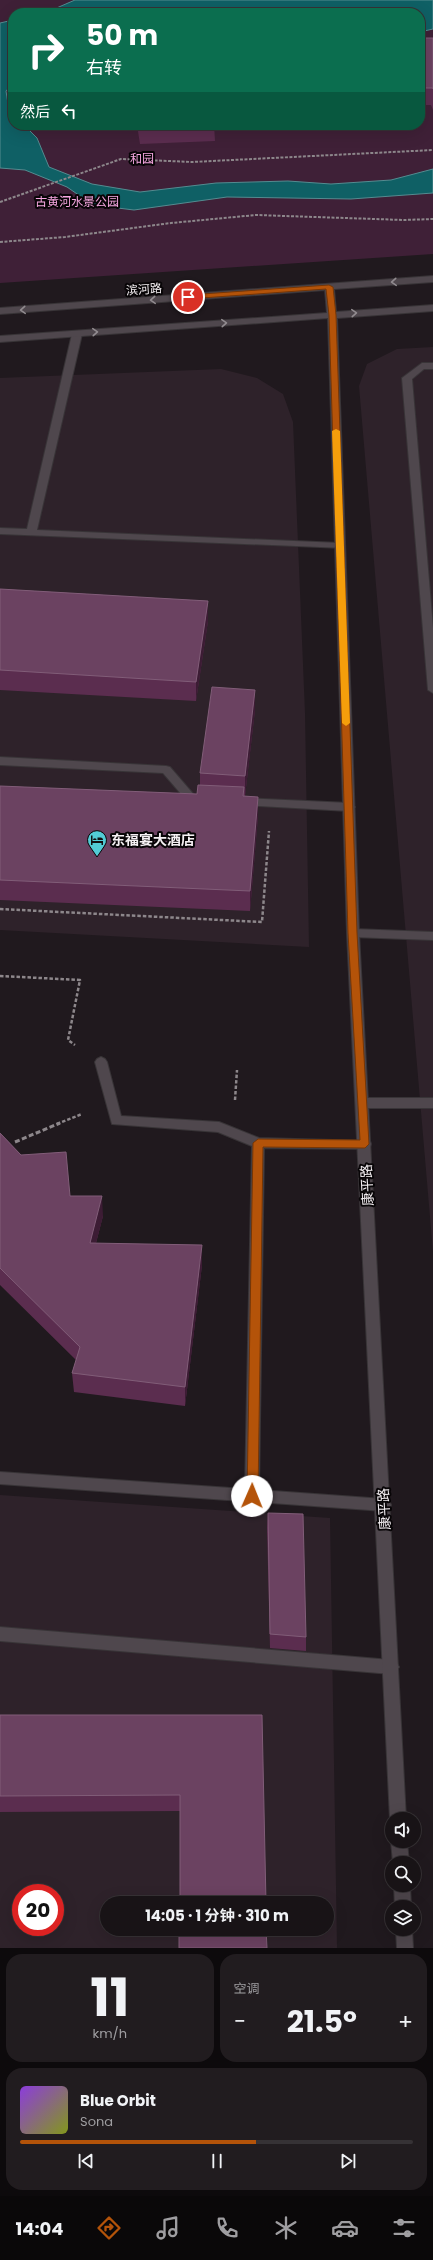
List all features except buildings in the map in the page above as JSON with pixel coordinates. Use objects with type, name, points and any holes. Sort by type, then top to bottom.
[{"type":"street","name":"滨河路","points":[[0,311],[433,279]]},
{"type":"street","name":"康平路","points":[[329,287],[332,315],[353,933],[384,1505],[398,1812]]},
{"type":"street","points":[[0,339],[433,308]]},
{"type":"street","points":[[31,532],[77,334]]},
{"type":"street","points":[[433,366],[422,366],[407,378],[433,690]]},
{"type":"street","points":[[0,531],[340,546]]},
{"type":"street","points":[[0,761],[166,770],[192,799],[216,800]]},
{"type":"street","points":[[232,801],[349,807]]},
{"type":"street","points":[[353,933],[433,936]]},
{"type":"street","points":[[101,1062],[116,1121],[219,1127],[258,1143],[365,1144]]},
{"type":"street","points":[[362,1103],[433,1103]]},
{"type":"street","points":[[252,1496],[258,1143]]},
{"type":"street","points":[[0,1478],[384,1505]]},
{"type":"street","points":[[0,1634],[391,1667]]},
{"type":"street","points":[[404,1936],[405,1948]]},
{"type":"path","points":[[0,202],[121,159],[199,162],[433,150]]},
{"type":"path","points":[[0,242],[65,237],[171,223],[256,215],[404,220],[433,219]]},
{"type":"path","points":[[0,909],[262,922],[271,803]]},
{"type":"path","points":[[0,976],[80,980],[68,1040],[101,1062]]},
{"type":"path","points":[[15,1142],[111,1103]]},
{"type":"shaded area","points":[[433,347],[433,1252],[359,386],[367,364],[397,349]]},
{"type":"shaded area","points":[[221,369],[257,378],[283,394],[293,422],[305,713],[309,947],[0,930],[0,378]]},
{"type":"shaded area","points":[[0,1495],[330,1518],[337,1948],[0,1948]]},
{"type":"green space","name":"古黄河水景公园","points":[[0,0],[433,0],[433,254],[0,283]]},
{"type":"water","points":[[75,0],[433,0],[433,29],[425,31],[425,8],[57,8]]},
{"type":"water","points":[[8,21],[8,89],[6,91],[8,104],[8,130],[29,130],[37,138],[49,167],[92,184],[140,192],[216,183],[288,181],[331,184],[391,180],[433,169],[433,193],[351,199],[227,197],[134,210],[93,205],[67,187],[25,170],[0,168],[0,23]]},
{"type":"slow traffic","points":[[336,431],[346,723]]},
{"type":"place","name":"东福宴大酒店","points":[[97,857]]},
{"type":"route","points":[[188,297],[329,287],[332,315],[353,933],[365,1144],[258,1143],[252,1496]]},
{"type":"park label","name":"和园","points":[[142,158]]}]
